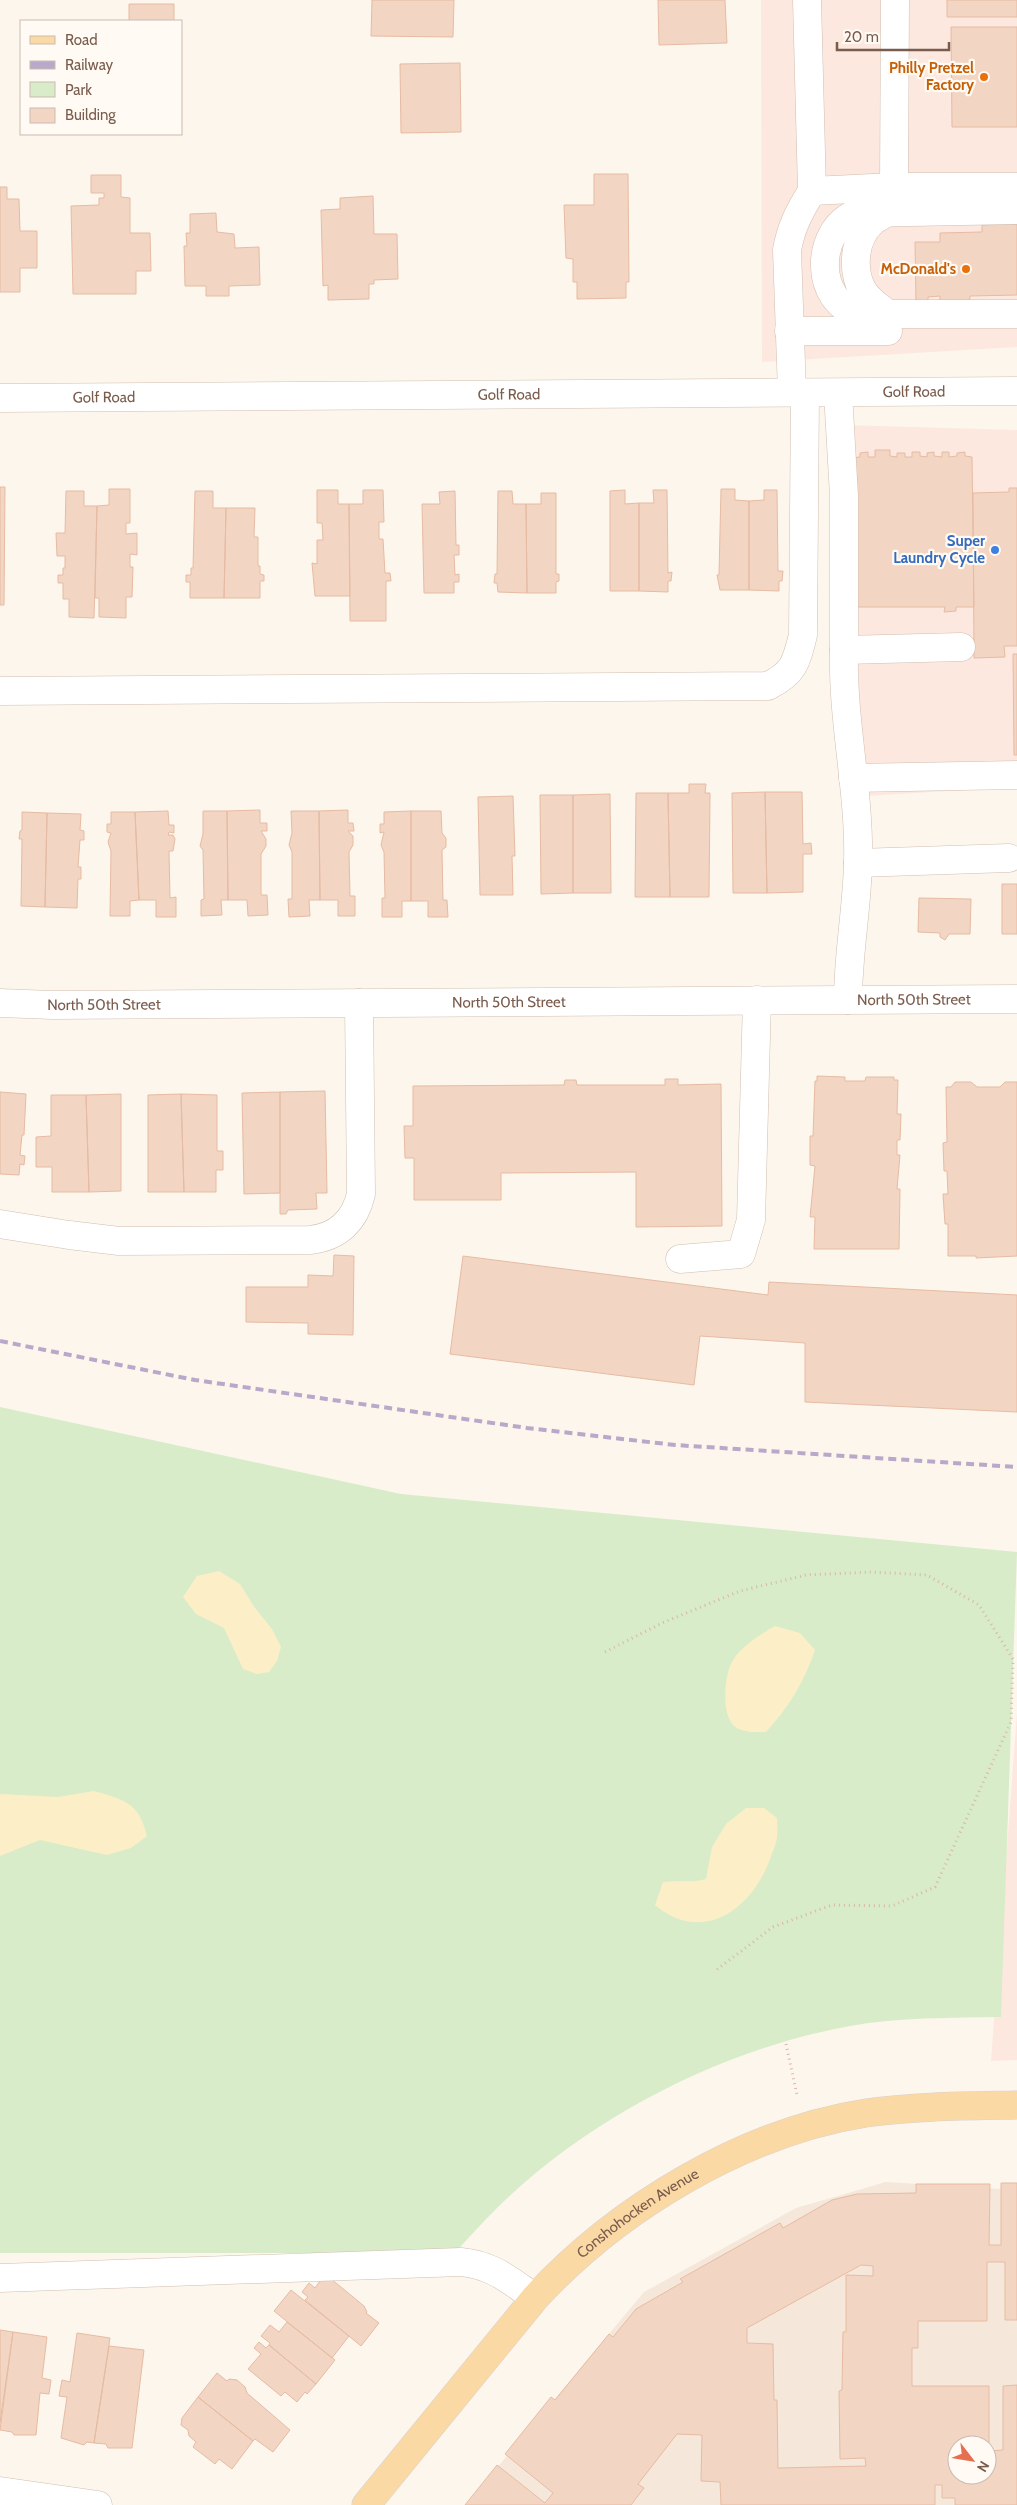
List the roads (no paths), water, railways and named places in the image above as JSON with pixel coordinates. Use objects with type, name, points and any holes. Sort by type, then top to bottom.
[{"type":"main road","name":"Conshohocken Avenue","points":[[366,2505],[535,2298],[557,2274],[602,2235],[648,2202],[699,2172],[804,2127],[866,2114],[925,2107],[1017,2105]]},
{"type":"street","points":[[0,692],[768,686],[785,678],[796,663],[803,635],[798,393],[789,331],[787,250],[790,232],[797,214],[812,191],[807,0]]},
{"type":"street","points":[[895,0],[891,199],[872,221],[858,243],[857,274],[862,290],[872,303],[888,314],[1017,314]]},
{"type":"street","points":[[891,199],[1017,187]]},
{"type":"street","points":[[812,191],[1017,210]]},
{"type":"street","points":[[789,331],[1017,332]]},
{"type":"street","name":"Golf Road","points":[[0,398],[1017,392]]},
{"type":"street","points":[[838,393],[844,496],[843,685],[853,778],[858,863],[848,962],[848,1000]]},
{"type":"street","points":[[844,650],[961,647]]},
{"type":"street","points":[[853,778],[1017,775]]},
{"type":"street","points":[[858,863],[1009,858]]},
{"type":"street","name":"North 50th Street","points":[[0,1003],[1017,999]]},
{"type":"street","points":[[680,1259],[741,1254],[750,1220],[757,1000]]},
{"type":"street","points":[[0,1224],[119,1241],[310,1240],[334,1234],[354,1215],[361,1194],[359,1003]]},
{"type":"street","points":[[0,2278],[461,2262],[480,2264],[494,2270],[535,2298]]},
{"type":"street","points":[[0,2492],[57,2502],[98,2505]]},
{"type":"railway","points":[[0,1341],[195,1380],[527,1428],[675,1445],[1017,1467]]},
{"type":"place","name":"Philly Pretzel Factory","points":[[984,77]]},
{"type":"place","name":"McDonald's","points":[[966,269]]},
{"type":"place","name":"Super Laundry Cycle","points":[[995,550]]}]
